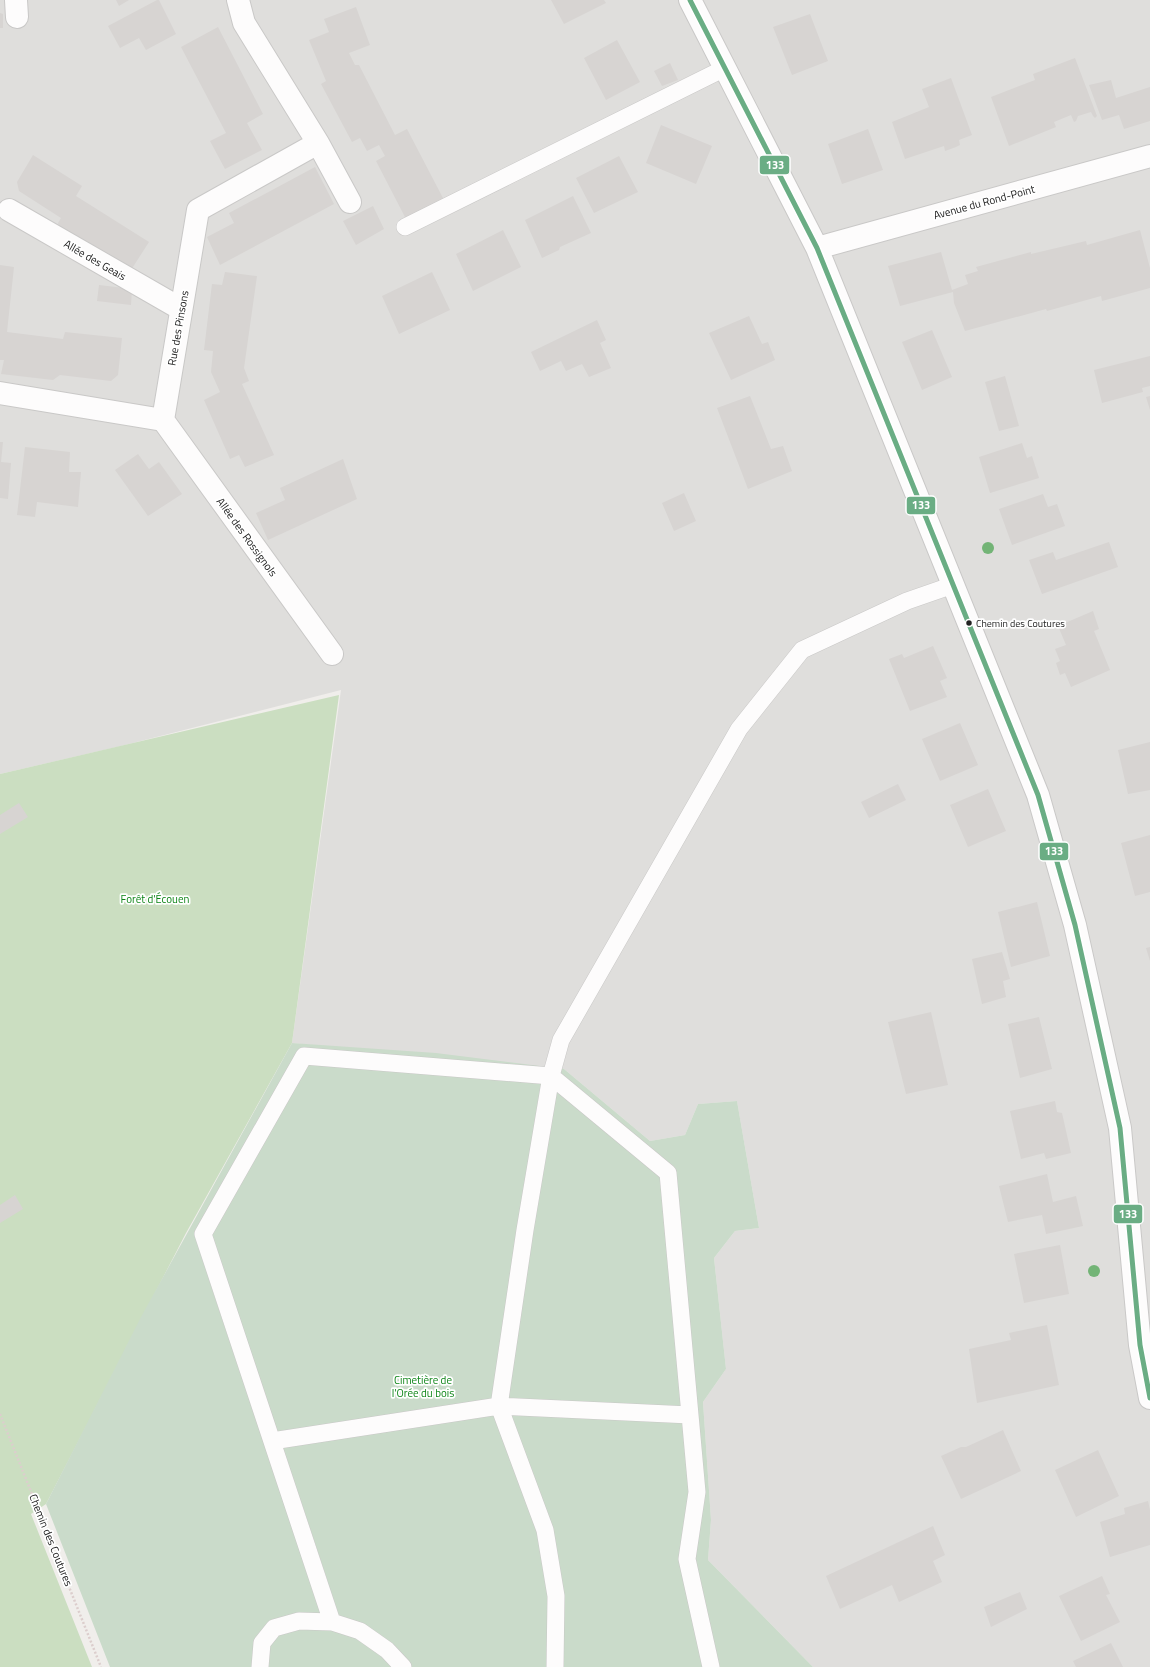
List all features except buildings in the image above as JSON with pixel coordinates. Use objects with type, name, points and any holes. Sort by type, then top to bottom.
[{"type":"street","points":[[238,0],[244,23],[318,143],[350,202]]},
{"type":"street","points":[[690,0],[817,248],[1038,795],[1075,925],[1120,1128],[1140,1345],[1150,1398]]},
{"type":"street","name":"Rue des Pinsons","points":[[163,420],[198,210],[318,143]]},
{"type":"street","name":"Avenue du Rond-Point","points":[[817,248],[1150,156]]},
{"type":"street","name":"Allée des Geais","points":[[9,210],[181,309]]},
{"type":"street","points":[[0,393],[163,420]]},
{"type":"street","name":"Allée des Rossignols","points":[[163,420],[332,654]]},
{"type":"lane","points":[[405,227],[725,68]]},
{"type":"lane","points":[[555,1667],[556,1596],[545,1530],[499,1406],[525,1230],[551,1076],[561,1040],[739,730],[802,650],[907,601],[953,585]]},
{"type":"lane","points":[[332,1622],[203,1234],[304,1056],[551,1076],[668,1173],[697,1492],[686,1559],[711,1667]]},
{"type":"lane","points":[[272,1441],[499,1406],[690,1415]]},
{"type":"lane","points":[[260,1667],[262,1643],[274,1628],[299,1622],[332,1622],[360,1631],[387,1650],[403,1667]]},
{"type":"path","name":"Chemin des Coutures","points":[[0,1414],[101,1667]]},
{"type":"shaded area","points":[[0,0],[1150,0],[1150,1667],[813,1667],[708,1560],[711,1520],[703,1402],[726,1369],[714,1258],[735,1231],[759,1228],[737,1101],[698,1104],[685,1135],[650,1141],[564,1069],[292,1043],[341,690],[121,746],[0,774]]},
{"type":"green space","name":"Forêt d'Écouen","points":[[339,695],[292,1043],[186,1233],[46,1504],[31,1514],[92,1667],[0,1667],[0,774]]},
{"type":"green space","name":"Cimetière de l'Orée du bois","points":[[292,1043],[436,1053],[564,1069],[650,1141],[685,1135],[698,1104],[737,1101],[759,1228],[735,1231],[714,1258],[726,1369],[703,1402],[711,1520],[708,1560],[813,1667],[110,1667],[46,1504],[141,1317]]},
{"type":"transit line","name":"133","points":[[690,0],[817,248],[1038,795],[1075,925],[1120,1128],[1140,1345],[1150,1398]]},
{"type":"place","name":"Chemin des Coutures","points":[[969,623]]}]
